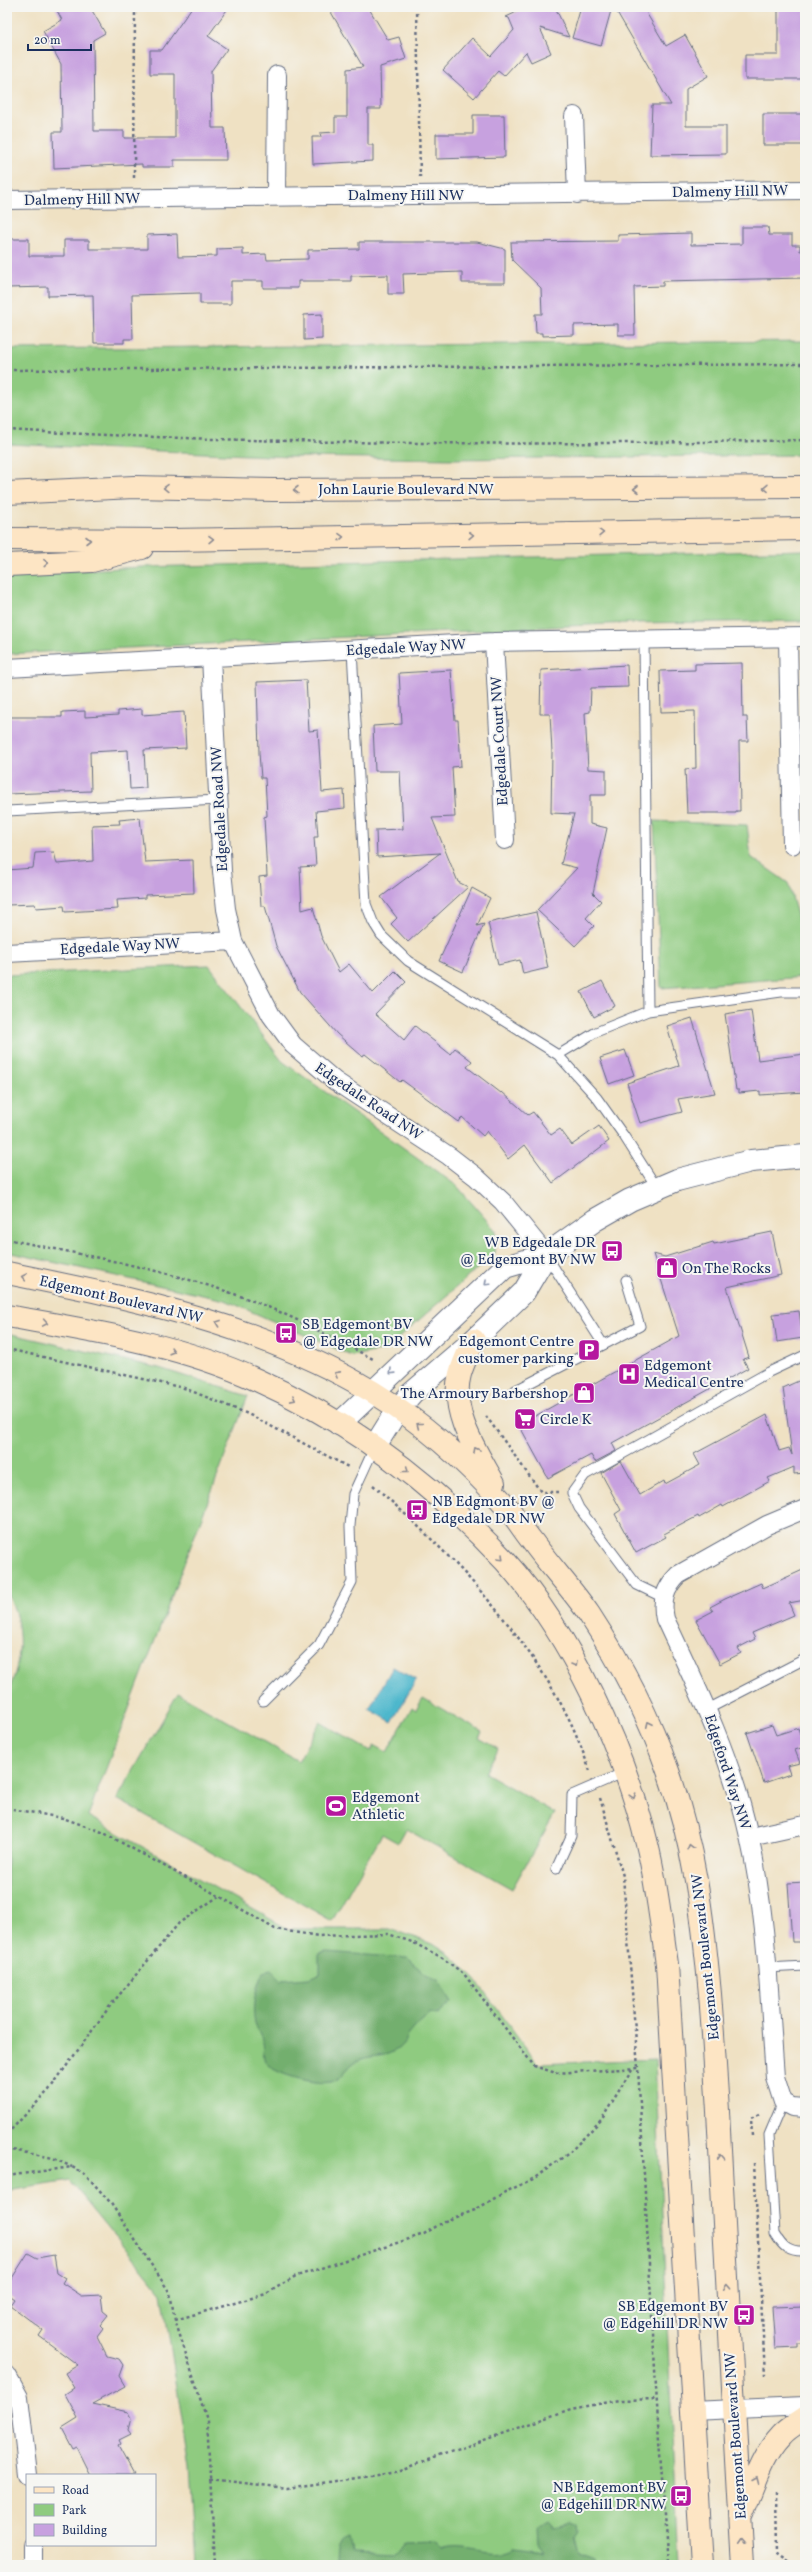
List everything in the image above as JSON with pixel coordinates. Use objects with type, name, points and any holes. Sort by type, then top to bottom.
[{"type":"main road","points":[[7,478],[134,487]]},
{"type":"main road","name":"John Laurie Boulevard NW","points":[[7,494],[134,487],[273,490],[805,487]]},
{"type":"main road","points":[[7,539],[172,540],[805,529]]},
{"type":"main road","points":[[7,565],[92,561],[172,540]]},
{"type":"main road","name":"Edgemont Boulevard NW","points":[[7,1273],[151,1303],[212,1320],[312,1361],[372,1392],[398,1409],[466,1466],[509,1509],[564,1581],[611,1649],[651,1727],[683,1816],[702,1908],[716,2070],[733,2409],[743,2565]]},
{"type":"main road","points":[[7,1316],[98,1332],[209,1362],[257,1380],[339,1424],[375,1446],[444,1501],[506,1562],[562,1641],[586,1684],[625,1772],[645,1835],[655,1878],[666,1964],[702,2565]]},
{"type":"main road","points":[[474,1340],[460,1375],[457,1395],[460,1411],[474,1446],[509,1509]]},
{"type":"main road","points":[[740,2516],[772,2446],[783,2434],[805,2418]]},
{"type":"street","points":[[276,196],[277,75]]},
{"type":"street","points":[[574,116],[577,194]]},
{"type":"street","name":"Dalmeny Hill NW","points":[[7,200],[805,190]]},
{"type":"street","points":[[792,845],[797,637]]},
{"type":"street","name":"Edgedale Way NW","points":[[7,668],[494,642],[797,637]]},
{"type":"street","name":"Edgedale Court NW","points":[[494,642],[504,840]]},
{"type":"street","name":"Edgedale Road NW","points":[[211,657],[218,800],[226,909],[233,941],[270,1015],[293,1044],[335,1081],[449,1156],[475,1176],[503,1202],[546,1255]]},
{"type":"street","name":"Edgedale Way NW","points":[[7,953],[233,941]]},
{"type":"street","points":[[339,1424],[505,1267],[546,1255],[595,1220],[630,1200],[657,1188],[714,1169],[751,1161],[805,1156]]},
{"type":"street","points":[[375,1446],[398,1409],[412,1393],[474,1340],[524,1292],[546,1255]]},
{"type":"street","name":"Edgeford Way NW","points":[[783,2102],[775,2077],[761,1907],[750,1837],[741,1803],[708,1709],[665,1619],[664,1598],[667,1586],[678,1575],[767,1525],[805,1508]]},
{"type":"street","points":[[750,1837],[805,1825]]},
{"type":"street","points":[[783,2102],[792,2107],[805,2108]]},
{"type":"street","points":[[7,2375],[18,2397],[28,2474]]},
{"type":"street","points":[[692,2412],[805,2406]]},
{"type":"street","points":[[33,2546],[33,2565]]},
{"type":"lane","points":[[644,640],[648,1012]]},
{"type":"lane","points":[[352,650],[366,904],[373,922],[381,935],[408,961],[558,1055],[597,1098],[624,1136],[657,1188]]},
{"type":"lane","points":[[7,812],[218,800]]},
{"type":"lane","points":[[558,1055],[596,1032],[648,1012],[780,992],[805,992]]},
{"type":"lane","points":[[546,1255],[603,1344]]},
{"type":"lane","points":[[514,1391],[640,1326],[626,1280]]},
{"type":"lane","points":[[664,1598],[637,1585],[579,1508],[572,1493],[585,1475],[769,1372],[805,1355]]},
{"type":"lane","points":[[263,1701],[319,1645],[352,1582],[350,1526],[353,1494],[360,1474],[375,1446]]},
{"type":"lane","points":[[708,1709],[805,1659]]},
{"type":"lane","points":[[556,1869],[571,1836],[572,1796],[595,1783],[625,1772]]},
{"type":"lane","points":[[767,1968],[805,1966]]},
{"type":"lane","points":[[783,2102],[769,2135],[775,2234],[783,2247],[794,2252],[805,2252]]},
{"type":"path","points":[[134,198],[135,7]]},
{"type":"path","points":[[417,7],[420,195]]},
{"type":"path","points":[[7,370],[805,364]]},
{"type":"path","points":[[7,430],[92,435],[378,443],[651,444],[805,440]]},
{"type":"path","points":[[7,1239],[134,1266],[217,1288],[294,1317],[373,1359]]},
{"type":"path","points":[[7,1349],[184,1388],[248,1414],[360,1474],[456,1563],[525,1647],[571,1723],[595,1783],[623,1876],[638,2068],[657,2399],[669,2565]]},
{"type":"path","points":[[482,1412],[540,1492],[572,1493]]},
{"type":"path","points":[[7,1808],[63,1818],[102,1832],[219,1896],[275,1929],[318,1936],[388,1934],[412,1942],[441,1957],[464,1974],[522,2053],[534,2066],[544,2071],[556,2073],[638,2068]]},
{"type":"path","points":[[7,2134],[49,2090],[110,2006],[178,1923],[219,1896]]},
{"type":"path","points":[[175,2320],[266,2294],[294,2277],[424,2234],[445,2221],[475,2210],[505,2192],[533,2179],[569,2153],[602,2119],[632,2069]]},
{"type":"path","points":[[7,2149],[53,2158],[85,2174],[110,2202],[170,2293],[175,2320],[207,2420],[209,2479],[215,2565]]},
{"type":"path","points":[[7,2176],[72,2167]]},
{"type":"path","points":[[209,2479],[287,2488],[391,2473],[572,2409],[620,2400],[657,2399]]},
{"type":"path","points":[[776,2489],[776,2553],[792,2565]]},
{"type":"green space","points":[[805,341],[805,455],[454,459],[291,457],[7,444],[7,349]]},
{"type":"green space","points":[[805,550],[805,621],[629,623],[7,654],[7,574],[142,567]]},
{"type":"green space","points":[[654,821],[747,825],[751,857],[788,883],[805,943],[805,977],[661,988]]},
{"type":"green space","points":[[209,965],[282,1061],[457,1186],[496,1231],[495,1253],[385,1350],[352,1356],[225,1300],[7,1252],[7,975]]},
{"type":"green space","points":[[7,1333],[159,1368],[248,1396],[88,1816],[288,1929],[390,1929],[433,1944],[450,1955],[475,1979],[538,2064],[655,2059],[678,2565],[196,2565],[190,2470],[162,2293],[70,2181],[7,2191],[7,1694],[19,1656],[19,1630],[13,1605],[7,1592]]},
{"type":"green space","name":"Edgemont Athletic","points":[[178,1693],[298,1761],[320,1722],[371,1751],[374,1745],[387,1752],[412,1707],[416,1710],[423,1698],[482,1732],[479,1738],[498,1749],[485,1773],[555,1813],[512,1889],[406,1829],[398,1843],[382,1834],[332,1921],[117,1799]]},
{"type":"green space","points":[[326,1952],[407,1958],[424,1973],[438,1980],[452,2002],[437,2016],[430,2014],[416,2026],[399,2048],[389,2054],[364,2058],[355,2062],[338,2079],[334,2081],[310,2081],[280,2073],[266,2063],[264,2045],[255,2023],[254,2003],[260,1978],[263,1972],[271,1970],[281,1980],[310,1978],[319,1974],[319,1954]]},
{"type":"green space","points":[[548,2520],[555,2526],[572,2522],[578,2525],[579,2532],[574,2539],[578,2555],[594,2561],[595,2565],[337,2565],[340,2545],[342,2542],[350,2538],[353,2553],[393,2555],[402,2543],[435,2542],[441,2549],[460,2547],[499,2552],[515,2547],[544,2551],[538,2543],[537,2527]]},
{"type":"water","points":[[393,1667],[416,1680],[392,1722],[369,1709]]},
{"type":"building","points":[[55,7],[90,7],[105,33],[93,40],[94,131],[124,131],[124,138],[175,138],[175,74],[150,74],[150,50],[162,50],[192,7],[229,7],[208,36],[227,49],[211,71],[212,128],[225,128],[226,160],[174,160],[174,167],[142,167],[142,164],[54,168],[53,132],[62,132],[61,64],[43,31],[62,20]]},
{"type":"building","points":[[328,7],[368,7],[388,40],[399,37],[406,59],[380,67],[381,109],[368,109],[368,145],[373,145],[373,161],[313,164],[312,137],[321,137],[320,133],[335,132],[335,117],[347,117],[347,69],[363,67]]},
{"type":"building","points":[[528,7],[555,7],[569,37],[540,28],[551,53],[531,62],[526,52],[504,76],[498,71],[474,98],[443,70],[472,38],[491,56],[514,30],[509,18],[506,17]]},
{"type":"building","points":[[581,7],[612,7],[601,46],[572,38]]},
{"type":"building","points":[[614,7],[650,7],[647,14],[666,46],[685,35],[708,76],[686,89],[686,126],[726,126],[726,154],[650,155],[652,105],[671,105]]},
{"type":"building","points":[[778,9],[805,9],[805,79],[745,79],[745,55],[778,55]]},
{"type":"building","points":[[763,114],[805,114],[805,145],[763,145]]},
{"type":"building","points":[[473,115],[504,115],[505,157],[436,159],[436,134],[473,134]]},
{"type":"building","points":[[742,227],[768,227],[769,235],[792,235],[792,245],[800,245],[800,251],[805,250],[805,278],[663,281],[663,286],[634,287],[635,335],[618,335],[618,324],[574,325],[574,335],[542,336],[542,333],[536,333],[535,314],[542,314],[541,288],[512,260],[511,242],[618,241],[618,235],[691,233],[691,245],[742,244]]},
{"type":"building","points":[[177,234],[178,257],[217,256],[217,249],[243,248],[243,255],[266,254],[267,260],[308,259],[308,250],[359,249],[359,242],[477,242],[505,249],[505,283],[462,283],[462,272],[403,274],[404,294],[388,294],[388,275],[351,276],[351,281],[298,281],[298,288],[263,288],[263,281],[231,281],[231,304],[200,304],[200,293],[132,295],[133,339],[124,339],[124,343],[94,343],[93,295],[48,296],[48,287],[7,288],[7,239],[29,239],[29,256],[64,256],[64,240],[89,240],[89,249],[147,249],[147,235]]},
{"type":"building","points":[[322,314],[322,339],[304,340],[304,315]]},
{"type":"building","points":[[742,663],[743,717],[747,717],[748,741],[739,741],[740,811],[736,811],[736,813],[687,813],[685,769],[696,768],[695,711],[661,712],[660,671],[695,670],[695,664]]},
{"type":"building","points":[[627,665],[628,687],[591,688],[590,712],[585,713],[588,769],[606,770],[606,795],[590,795],[590,824],[607,828],[593,893],[601,901],[586,918],[594,926],[575,946],[537,910],[577,868],[561,864],[574,814],[551,813],[552,752],[550,714],[540,714],[541,670]]},
{"type":"building","points":[[451,670],[455,720],[458,720],[461,766],[452,767],[455,817],[432,818],[458,882],[468,887],[408,942],[391,924],[397,918],[381,897],[440,853],[377,857],[376,830],[403,829],[400,771],[375,771],[373,726],[402,724],[399,673]]},
{"type":"building","points":[[306,680],[309,731],[318,730],[322,792],[344,790],[345,808],[316,811],[318,837],[314,837],[316,866],[300,867],[302,910],[313,907],[321,936],[339,972],[349,964],[373,993],[395,971],[406,982],[375,1014],[404,1040],[415,1026],[450,1054],[455,1048],[472,1061],[467,1067],[501,1093],[502,1092],[528,1115],[533,1112],[551,1135],[560,1129],[572,1145],[599,1126],[609,1141],[553,1183],[525,1145],[508,1159],[487,1131],[483,1136],[462,1117],[459,1122],[402,1080],[400,1082],[365,1054],[362,1056],[337,1034],[300,992],[276,946],[265,906],[261,906],[259,877],[267,876],[264,817],[267,816],[265,778],[261,778],[259,753],[257,682]]},
{"type":"building","points":[[142,709],[142,715],[184,712],[186,748],[144,750],[146,788],[130,789],[128,750],[90,752],[91,791],[7,794],[7,717],[62,717],[62,712],[85,711],[85,717],[118,715],[118,711]]},
{"type":"building","points":[[140,818],[145,862],[193,860],[194,893],[145,895],[145,898],[117,900],[118,909],[65,912],[64,906],[36,908],[35,904],[7,905],[7,870],[33,868],[35,853],[54,852],[57,864],[93,861],[92,825],[120,824],[119,820]]},
{"type":"building","points":[[472,888],[490,898],[477,926],[484,924],[463,972],[439,961]]},
{"type":"building","points":[[536,912],[548,968],[523,974],[520,960],[498,965],[488,923]]},
{"type":"building","points":[[602,981],[615,1006],[594,1017],[581,992]]},
{"type":"building","points":[[751,1010],[758,1060],[805,1054],[805,1092],[760,1095],[760,1091],[739,1093],[739,1090],[736,1090],[725,1014]]},
{"type":"building","points":[[692,1018],[715,1093],[678,1099],[682,1112],[640,1123],[627,1083],[679,1066],[667,1026]]},
{"type":"building","points":[[625,1050],[634,1075],[609,1084],[600,1058]]},
{"type":"building","points":[[772,1232],[781,1275],[727,1287],[749,1357],[743,1359],[748,1368],[612,1443],[616,1451],[595,1462],[591,1455],[548,1478],[519,1425],[679,1336],[653,1254],[665,1257],[713,1242],[714,1244]]},
{"type":"building","points":[[799,1311],[803,1338],[777,1342],[773,1314]]},
{"type":"building","points":[[805,1378],[805,1473],[794,1474],[794,1467],[768,1478],[770,1481],[723,1507],[722,1505],[699,1518],[698,1516],[664,1534],[666,1537],[636,1553],[615,1514],[621,1510],[601,1473],[621,1461],[640,1495],[664,1481],[665,1484],[700,1465],[694,1454],[767,1415],[779,1451],[789,1448],[792,1455],[783,1388]]},
{"type":"building","points":[[805,1569],[805,1600],[789,1603],[794,1615],[752,1633],[755,1639],[738,1648],[741,1653],[720,1664],[696,1620],[713,1611],[710,1607],[725,1599],[761,1583],[763,1588]]},
{"type":"building","points":[[772,1725],[776,1735],[798,1728],[804,1747],[795,1750],[800,1763],[787,1766],[790,1774],[764,1783],[747,1733]]},
{"type":"building","points":[[805,1882],[805,1942],[792,1942],[788,1883]]},
{"type":"building","points":[[28,2253],[37,2258],[54,2255],[57,2273],[65,2278],[62,2283],[82,2296],[101,2295],[103,2311],[108,2315],[100,2325],[103,2328],[97,2336],[107,2356],[119,2359],[123,2365],[119,2376],[125,2386],[92,2404],[128,2412],[131,2418],[128,2430],[131,2434],[119,2440],[121,2444],[118,2446],[133,2474],[90,2474],[77,2447],[73,2449],[62,2428],[78,2418],[65,2394],[74,2388],[65,2373],[78,2365],[39,2336],[43,2330],[10,2305],[14,2299],[7,2294],[7,2286]]},
{"type":"building","points":[[805,2306],[805,2344],[799,2344],[799,2348],[775,2349],[772,2307]]},
{"type":"place","name":"WB Edgedale DR @ Edgemont BV NW","points":[[612,1251]]},
{"type":"place","name":"On The Rocks","points":[[667,1268]]},
{"type":"place","name":"SB Edgemont BV @ Edgedale DR NW","points":[[286,1333]]},
{"type":"place","name":"Edgemont Centre customer parking","points":[[589,1350]]},
{"type":"place","name":"Edgemont Medical Centre","points":[[629,1374]]},
{"type":"place","name":"The Armoury Barbershop","points":[[584,1393]]},
{"type":"place","name":"Circle K","points":[[525,1419]]},
{"type":"place","name":"NB Edgmont BV @ Edgedale DR NW","points":[[417,1510]]},
{"type":"place","name":"Edgemont Athletic","points":[[336,1806]]},
{"type":"place","name":"SB Edgemont BV @ Edgehill DR NW","points":[[744,2315]]},
{"type":"place","name":"NB Edgemont BV @ Edgehill DR NW","points":[[681,2496]]}]
